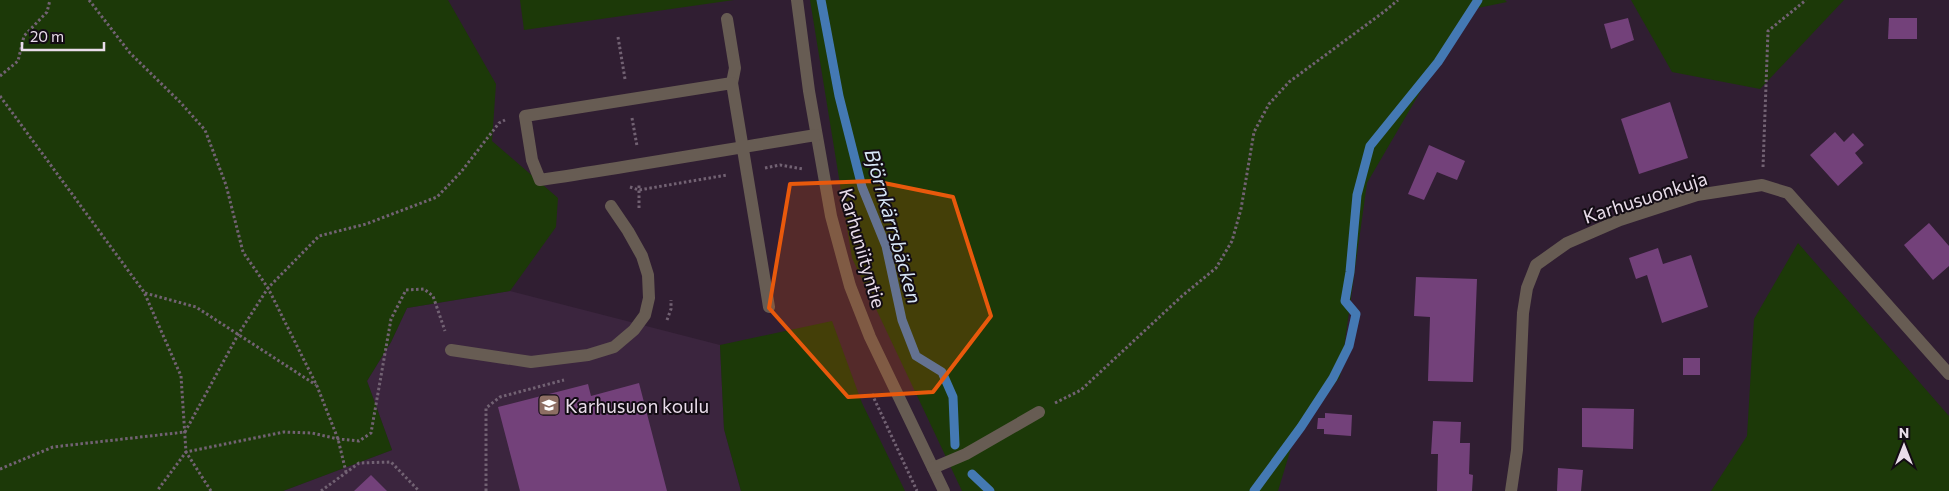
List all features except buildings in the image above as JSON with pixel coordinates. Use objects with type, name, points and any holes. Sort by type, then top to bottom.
[{"type":"street","name":"Karhuniityntie","points":[[797,0],[816,135],[831,216],[850,286],[870,337],[944,491]]},
{"type":"street","points":[[727,19],[735,68],[732,83],[768,307]]},
{"type":"street","points":[[732,83],[525,116],[532,160],[540,180],[816,135]]},
{"type":"street","name":"Karhusuonkuja","points":[[1511,491],[1517,450],[1523,313],[1527,288],[1536,265],[1567,244],[1620,220],[1696,195],[1762,185],[1788,193],[1949,374]]},
{"type":"street","points":[[451,350],[530,362],[540,361],[588,355],[614,347],[634,330],[645,315],[649,298],[648,275],[642,256],[611,206]]},
{"type":"street","points":[[933,468],[966,454],[1039,412]]},
{"type":"path","points":[[0,76],[18,61],[24,36],[47,12],[50,0]]},
{"type":"path","points":[[89,0],[130,53],[180,102],[205,130],[226,185],[242,252],[268,288],[317,386],[338,439],[346,472]]},
{"type":"path","points":[[1039,412],[1081,390],[1182,296],[1216,268],[1232,241],[1241,209],[1254,132],[1269,104],[1288,82],[1398,0]]},
{"type":"path","points":[[1762,185],[1768,31],[1806,0]]},
{"type":"path","points":[[0,96],[144,292],[181,376],[186,452],[211,491]]},
{"type":"path","points":[[185,432],[239,334],[268,288],[319,236],[366,224],[437,197],[461,172],[499,123],[507,119],[525,116]]},
{"type":"path","points":[[157,491],[186,452],[284,432],[312,433],[338,439],[359,441],[371,433],[391,319],[406,290],[424,289],[433,296],[451,350]]},
{"type":"path","points":[[144,292],[196,306],[317,386]]},
{"type":"path","points":[[0,469],[52,447],[185,432]]},
{"type":"path","points":[[321,491],[359,463],[391,462],[419,491]]},
{"type":"path","points":[[911,480],[917,491]]},
{"type":"highlighted area","points":[[874,181],[953,197],[991,316],[933,392],[848,397],[769,308],[790,184]]},
{"type":"shaded area","name":"Karhusuon koulu","points":[[510,291],[720,345],[724,429],[741,491],[283,491],[392,450],[367,381],[391,342],[407,308]]},
{"type":"green space","points":[[0,0],[448,0],[496,84],[492,141],[558,198],[556,227],[510,291],[407,308],[391,342],[367,381],[392,450],[283,491],[0,491]]},
{"type":"green space","points":[[520,0],[734,0],[524,30]]},
{"type":"green space","points":[[810,0],[1505,0],[1507,2],[1468,10],[1367,183],[1340,377],[1295,435],[1278,491],[962,491],[852,258]]},
{"type":"green space","points":[[1631,0],[1844,0],[1760,89],[1672,72]]},
{"type":"green space","points":[[1798,243],[1949,416],[1949,491],[1711,491],[1747,436],[1754,319]]},
{"type":"green space","points":[[832,321],[862,403],[905,491],[741,491],[724,429],[720,345]]},
{"type":"waterway","name":"Björnkärrsbäcken","points":[[821,0],[839,96],[862,187],[886,246],[902,320],[916,356],[942,372],[953,397],[955,445]]},
{"type":"waterway","points":[[1254,491],[1301,427],[1333,378],[1349,346],[1356,314],[1345,301],[1350,272],[1357,195],[1370,146],[1438,62],[1478,0]]},
{"type":"waterway","name":"Björnkärrsbäcken","points":[[972,474],[990,491]]},
{"type":"place","name":"Karhusuon koulu","points":[[549,405]]}]
